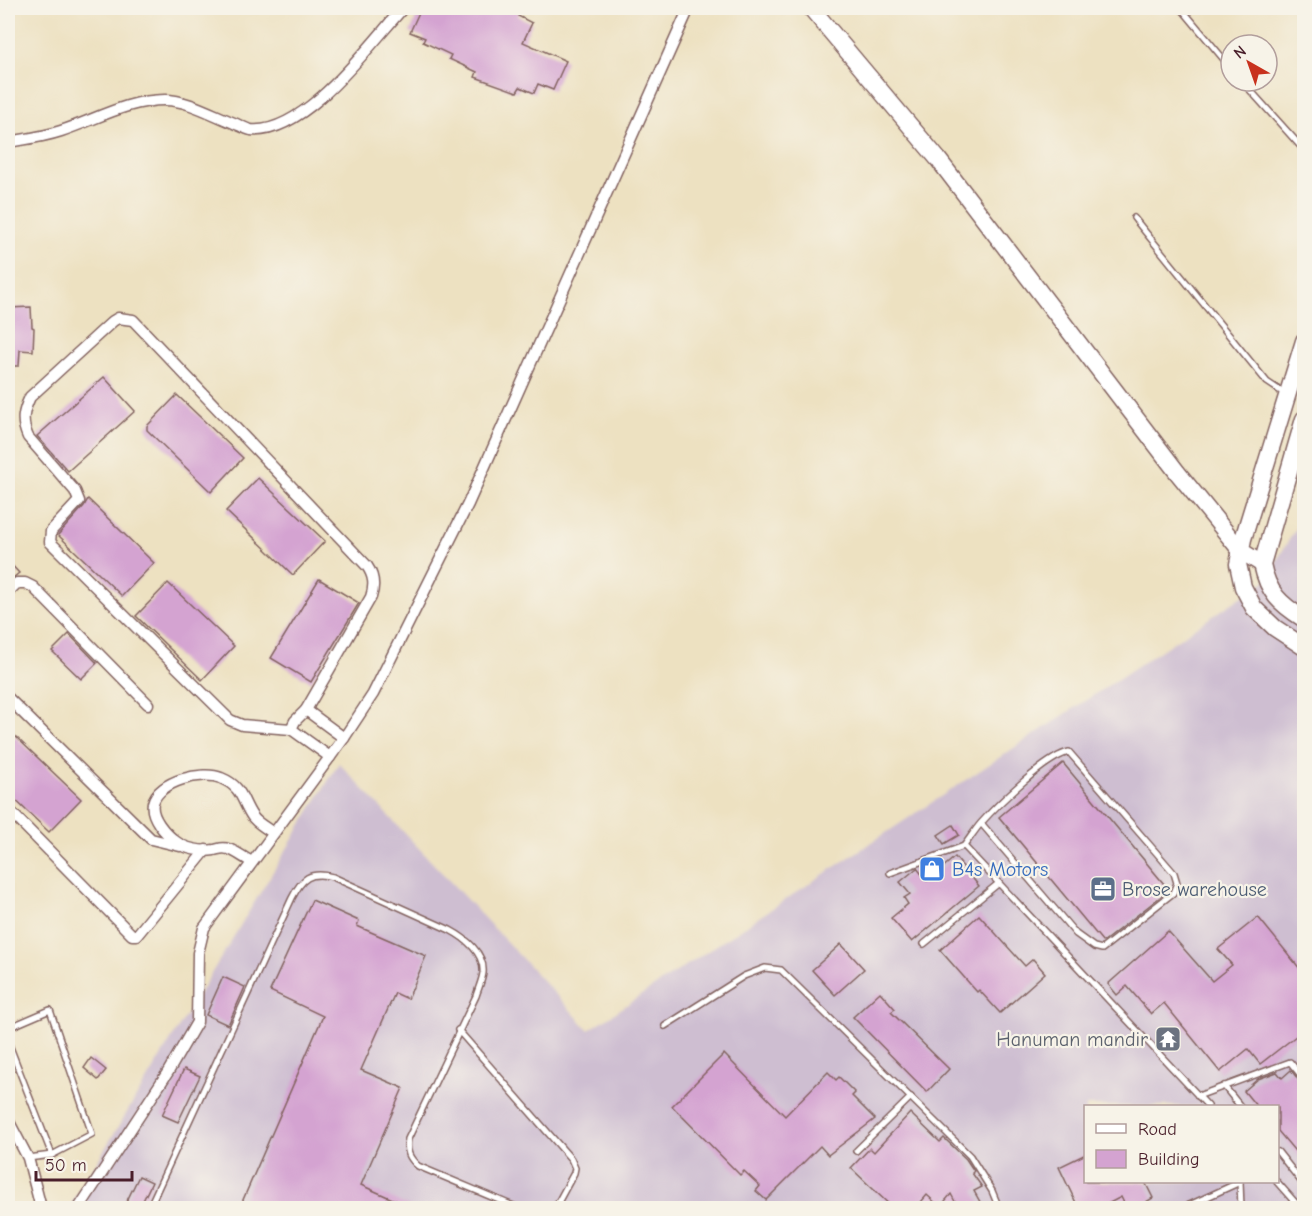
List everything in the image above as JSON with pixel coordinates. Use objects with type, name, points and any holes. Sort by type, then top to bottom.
[{"type":"street","points":[[8,142],[63,130],[96,116],[140,103],[166,100],[184,104],[251,130],[273,127],[307,110],[324,95],[403,8]]},
{"type":"street","points":[[79,1209],[168,1072],[197,1022],[198,953],[204,928],[374,694],[468,504],[689,8]]},
{"type":"street","points":[[811,8],[938,159],[1177,472],[1241,550],[1262,564]]},
{"type":"street","points":[[291,729],[295,721],[306,710],[371,597],[374,590],[372,573],[133,320],[124,318],[113,321],[30,397],[22,413],[28,437],[75,491],[79,501],[51,531],[50,542],[230,720],[242,725],[291,729],[330,757]]},
{"type":"street","points":[[1305,341],[1238,564],[1243,587],[1254,608],[1275,628],[1305,646]]},
{"type":"street","points":[[1304,426],[1262,564],[1265,579],[1272,594],[1305,619]]},
{"type":"street","points":[[8,592],[17,583],[25,583],[33,587],[148,705]]},
{"type":"street","points":[[8,698],[151,839],[186,848],[206,850],[225,848],[252,862]]},
{"type":"street","points":[[306,710],[344,738]]},
{"type":"street","points":[[186,848],[168,834],[153,813],[153,803],[168,786],[181,779],[198,775],[221,777],[230,783],[242,794],[252,816],[273,833]]},
{"type":"street","points":[[8,809],[132,935],[137,935],[206,850]]},
{"type":"street","points":[[8,1120],[28,1158],[41,1209]]},
{"type":"lane","points":[[1181,8],[1219,54]]},
{"type":"lane","points":[[1253,93],[1305,150]]},
{"type":"lane","points":[[1134,218],[1267,382],[1287,396]]},
{"type":"lane","points":[[890,873],[964,846],[981,823],[1029,777],[1058,754],[1069,752],[1174,873],[1177,883],[1173,893],[1102,950],[1076,934],[981,823]]},
{"type":"lane","points":[[964,846],[1206,1105]]},
{"type":"lane","points":[[149,1209],[292,898],[298,886],[315,874],[333,877],[463,937],[479,956],[483,973],[476,996],[408,1139],[407,1148],[410,1159],[418,1166],[518,1209]]},
{"type":"lane","points":[[924,944],[999,883]]},
{"type":"lane","points":[[665,1026],[744,976],[765,968],[781,970],[970,1156],[992,1191],[999,1209]]},
{"type":"lane","points":[[8,1028],[50,1010],[92,1134],[52,1155],[28,1158]]},
{"type":"lane","points":[[458,1030],[571,1159],[575,1168],[574,1173],[555,1209]]},
{"type":"lane","points":[[8,1042],[52,1155]]},
{"type":"lane","points":[[1198,1096],[1290,1062],[1305,1079]]},
{"type":"lane","points":[[1224,1086],[1238,1105]]},
{"type":"lane","points":[[856,1151],[911,1097]]},
{"type":"lane","points":[[1279,1153],[1305,1185]]},
{"type":"lane","points":[[1183,1209],[1238,1183]]},
{"type":"lane","points":[[1240,1183],[1241,1209]]},
{"type":"lane","points":[[1278,1183],[1300,1209]]},
{"type":"shaded area","points":[[1304,515],[1304,1208],[69,1208],[339,763],[589,1030],[1264,582]]},
{"type":"building","points":[[421,8],[522,8],[518,16],[532,23],[523,42],[566,61],[553,90],[538,84],[534,93],[520,87],[517,92],[475,77],[477,72],[449,59],[451,55],[423,42],[425,38],[410,32]]},
{"type":"building","points":[[31,307],[32,327],[34,328],[33,351],[20,350],[19,366],[8,366],[8,308]]},
{"type":"building","points":[[104,377],[135,411],[68,471],[37,436]]},
{"type":"building","points":[[177,395],[243,458],[211,492],[147,430],[147,426]]},
{"type":"building","points":[[258,478],[325,541],[293,575],[226,511]]},
{"type":"building","points":[[88,499],[154,563],[122,596],[58,535]]},
{"type":"building","points":[[8,561],[19,573],[8,582]]},
{"type":"building","points":[[319,579],[359,603],[311,682],[271,658]]},
{"type":"building","points":[[168,583],[234,646],[202,680],[136,616]]},
{"type":"building","points":[[69,634],[97,663],[81,679],[52,651]]},
{"type":"building","points":[[15,736],[81,799],[49,832],[8,793],[8,743]]},
{"type":"building","points":[[1063,763],[1169,890],[1103,942],[999,817]]},
{"type":"building","points":[[953,825],[959,835],[944,844],[938,835]]},
{"type":"building","points":[[955,857],[979,886],[912,942],[891,918],[908,904],[904,898],[910,894],[900,882],[917,868],[927,881]]},
{"type":"building","points":[[312,900],[359,921],[357,926],[426,956],[408,999],[395,993],[361,1070],[403,1088],[361,1185],[415,1209],[239,1209],[323,1016],[270,991]]},
{"type":"building","points":[[979,915],[1025,966],[1033,959],[1045,973],[1000,1013],[979,990],[977,992],[940,950]]},
{"type":"building","points":[[1258,917],[1305,975],[1305,1029],[1260,1064],[1248,1049],[1220,1072],[1164,1003],[1151,1014],[1127,986],[1117,995],[1108,984],[1168,931],[1212,981],[1232,965],[1218,949]]},
{"type":"building","points":[[841,944],[864,969],[835,995],[812,970]]},
{"type":"building","points":[[223,977],[245,987],[228,1025],[206,1015]]},
{"type":"building","points":[[880,992],[895,1009],[891,1012],[949,1069],[927,1092],[853,1017]]},
{"type":"building","points":[[724,1054],[785,1116],[828,1072],[836,1080],[839,1077],[855,1093],[852,1096],[875,1119],[828,1155],[820,1146],[766,1200],[756,1191],[760,1186],[744,1171],[740,1175],[672,1106]]},
{"type":"building","points":[[91,1058],[106,1070],[98,1080],[84,1068]]},
{"type":"building","points":[[184,1069],[200,1076],[178,1122],[162,1115]]},
{"type":"building","points":[[1291,1070],[1300,1082],[1305,1084],[1305,1163],[1279,1132],[1279,1105],[1255,1105],[1244,1091],[1258,1079],[1277,1072],[1282,1078]]},
{"type":"building","points":[[910,1113],[940,1142],[944,1138],[966,1159],[982,1187],[974,1191],[984,1209],[959,1209],[951,1194],[940,1207],[927,1195],[915,1209],[894,1209],[851,1168],[870,1148],[874,1152]]},
{"type":"building","points":[[1084,1155],[1084,1183],[1146,1183],[1153,1198],[1134,1209],[1127,1209],[1121,1197],[1098,1209],[1079,1209],[1059,1167]]},
{"type":"building","points":[[139,1176],[152,1182],[139,1209],[123,1209]]},
{"type":"place","name":"B4s Motors","points":[[932,869]]},
{"type":"place","name":"Brose warehouse","points":[[1103,889]]},
{"type":"place","name":"Hanuman mandir","points":[[1168,1039]]}]
